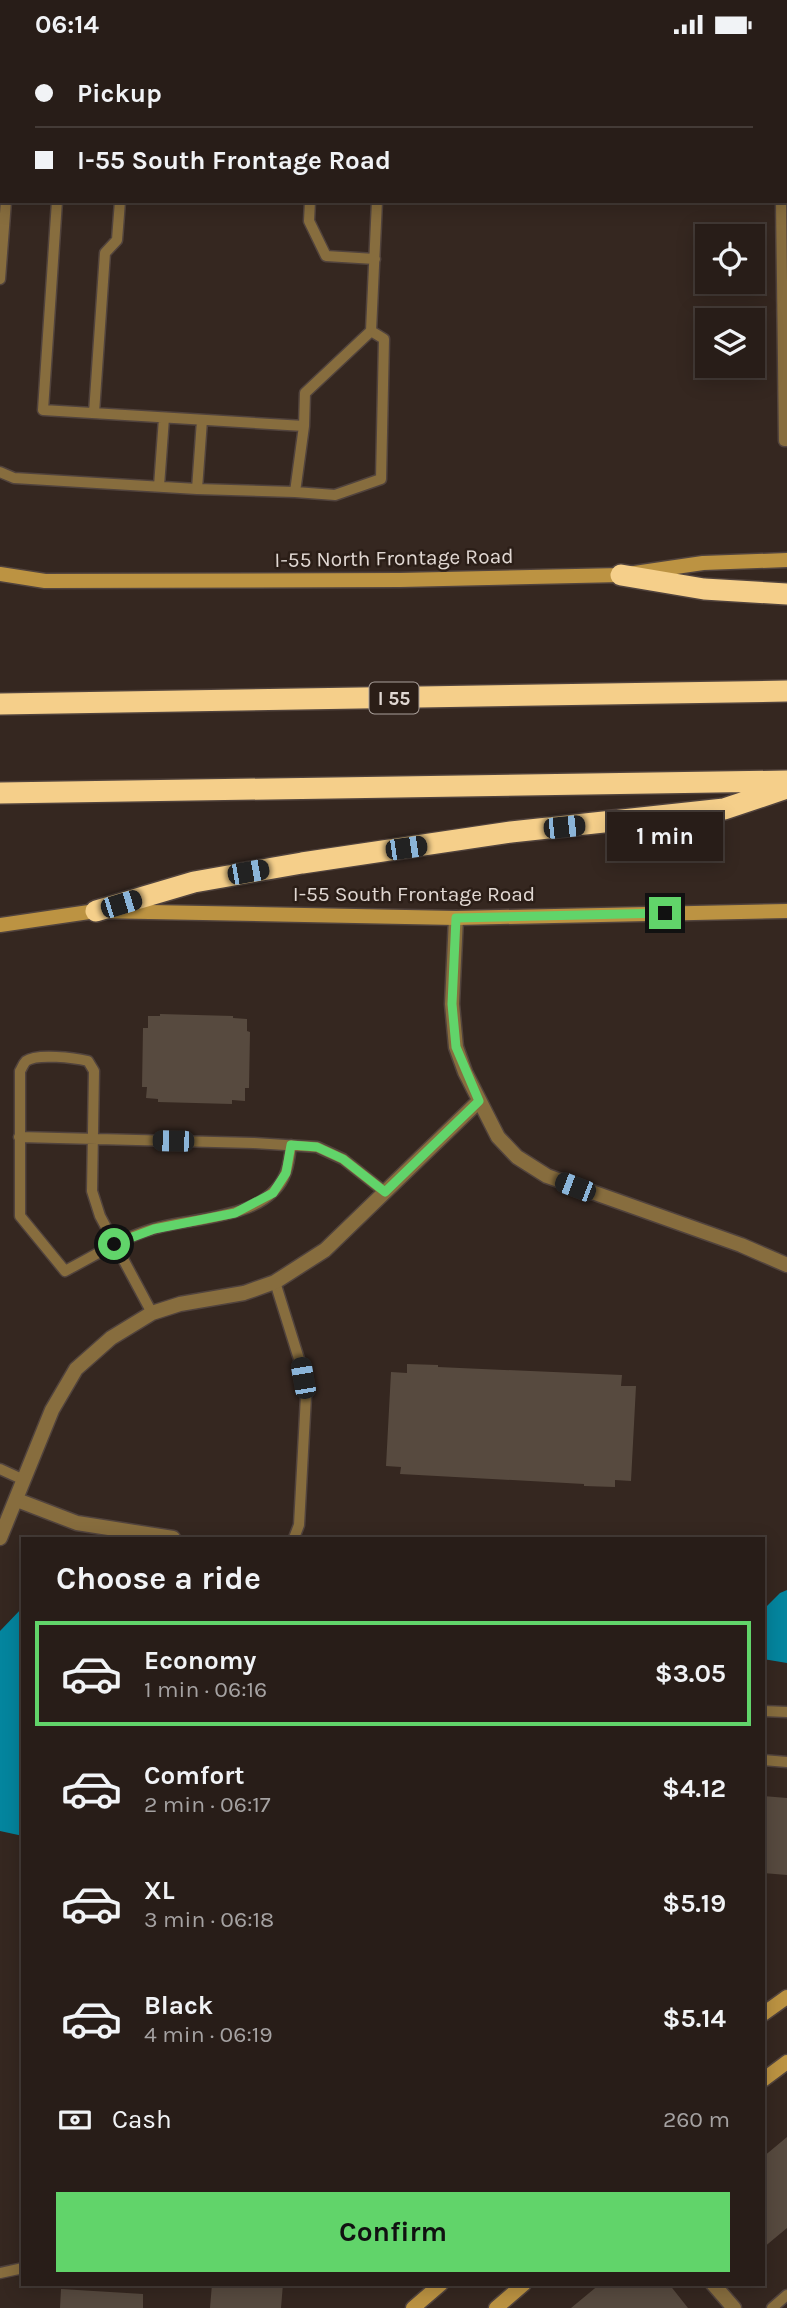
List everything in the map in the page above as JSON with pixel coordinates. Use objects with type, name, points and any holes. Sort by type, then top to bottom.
[{"type":"highway","points":[[621,575],[704,589],[787,594]]},
{"type":"highway","name":"I 55","points":[[0,704],[787,691]]},
{"type":"highway","points":[[0,793],[787,781]]},
{"type":"highway","points":[[96,911],[194,881],[511,832],[724,809],[787,788]]},
{"type":"street","name":"I-55 North Frontage Road","points":[[0,574],[45,580],[400,580],[621,575],[703,563],[787,560]]},
{"type":"street","name":"I-55 South Frontage Road","points":[[0,925],[96,911],[456,918],[787,911]]},
{"type":"street","points":[[456,918],[452,1004],[456,1047],[498,1137],[517,1157],[547,1176],[741,1245],[787,1265]]},
{"type":"street","points":[[0,1538],[52,1410],[76,1369],[111,1338],[152,1314],[180,1304],[244,1293],[275,1282],[326,1250],[479,1101]]},
{"type":"street","points":[[17,1500],[77,1523],[167,1537]]},
{"type":"street","points":[[765,2013],[787,1997]]},
{"type":"street","points":[[765,2078],[787,2062]]},
{"type":"street","points":[[414,2308],[439,2286]]},
{"type":"street","points":[[496,2308],[522,2286]]},
{"type":"street","points":[[715,2286],[734,2308]]},
{"type":"lane","points":[[0,279],[6,203]]},
{"type":"lane","points":[[57,203],[43,410],[304,426]]},
{"type":"lane","points":[[94,413],[105,253],[117,240],[120,203]]},
{"type":"lane","points":[[310,203],[309,222],[326,256],[375,259]]},
{"type":"lane","points":[[295,492],[304,426],[305,393],[371,331],[377,203]]},
{"type":"lane","points":[[781,203],[784,441],[787,441]]},
{"type":"lane","points":[[0,472],[14,478],[335,495],[381,479],[384,339],[371,331]]},
{"type":"lane","points":[[159,486],[164,418]]},
{"type":"lane","points":[[197,489],[202,420]]},
{"type":"lane","points":[[152,1314],[114,1244],[100,1216],[92,1191],[94,1071],[88,1061],[76,1059],[38,1057],[26,1061],[20,1071],[20,1216],[65,1271],[114,1244],[154,1229],[235,1213],[273,1193],[286,1173],[291,1145]]},
{"type":"lane","points":[[19,1137],[317,1147],[343,1159],[385,1192]]},
{"type":"lane","points":[[275,1282],[299,1359],[306,1396],[299,1525],[294,1537]]},
{"type":"lane","points":[[0,1469],[24,1480]]},
{"type":"lane","points":[[765,1711],[787,1712]]},
{"type":"lane","points":[[765,1760],[787,1762]]},
{"type":"lane","points":[[0,2273],[21,2268]]},
{"type":"lane","points":[[772,2308],[787,2295]]},
{"type":"water","points":[[787,1590],[787,1663],[765,1659],[765,1608],[780,1593]]},
{"type":"water","points":[[21,1609],[21,1836],[0,1831],[0,1631]]},
{"type":"building","points":[[148,1016],[233,1016],[247,1019],[247,1031],[250,1032],[249,1088],[245,1088],[245,1101],[232,1100],[232,1104],[158,1102],[158,1099],[146,1098],[147,1087],[142,1087],[143,1028],[148,1028]]},
{"type":"building","points":[[407,1364],[622,1375],[621,1386],[636,1386],[631,1481],[615,1480],[615,1487],[400,1474],[401,1467],[386,1466],[391,1372],[407,1373]]},
{"type":"building","points":[[765,1796],[787,1798],[787,1875],[765,1873]]},
{"type":"building","points":[[787,2137],[787,2228],[765,2246],[765,2155]]},
{"type":"building","points":[[212,2286],[283,2286],[281,2308],[210,2308]]},
{"type":"building","points":[[598,2286],[671,2286],[688,2308],[571,2308]]},
{"type":"building","points":[[61,2289],[143,2294],[143,2308],[60,2308]]},
{"type":"route","points":[[114,1244],[154,1229],[235,1213],[273,1193],[286,1173],[291,1145],[317,1147],[343,1159],[385,1192],[479,1101],[456,1047],[452,1004],[456,918],[665,913]]}]
